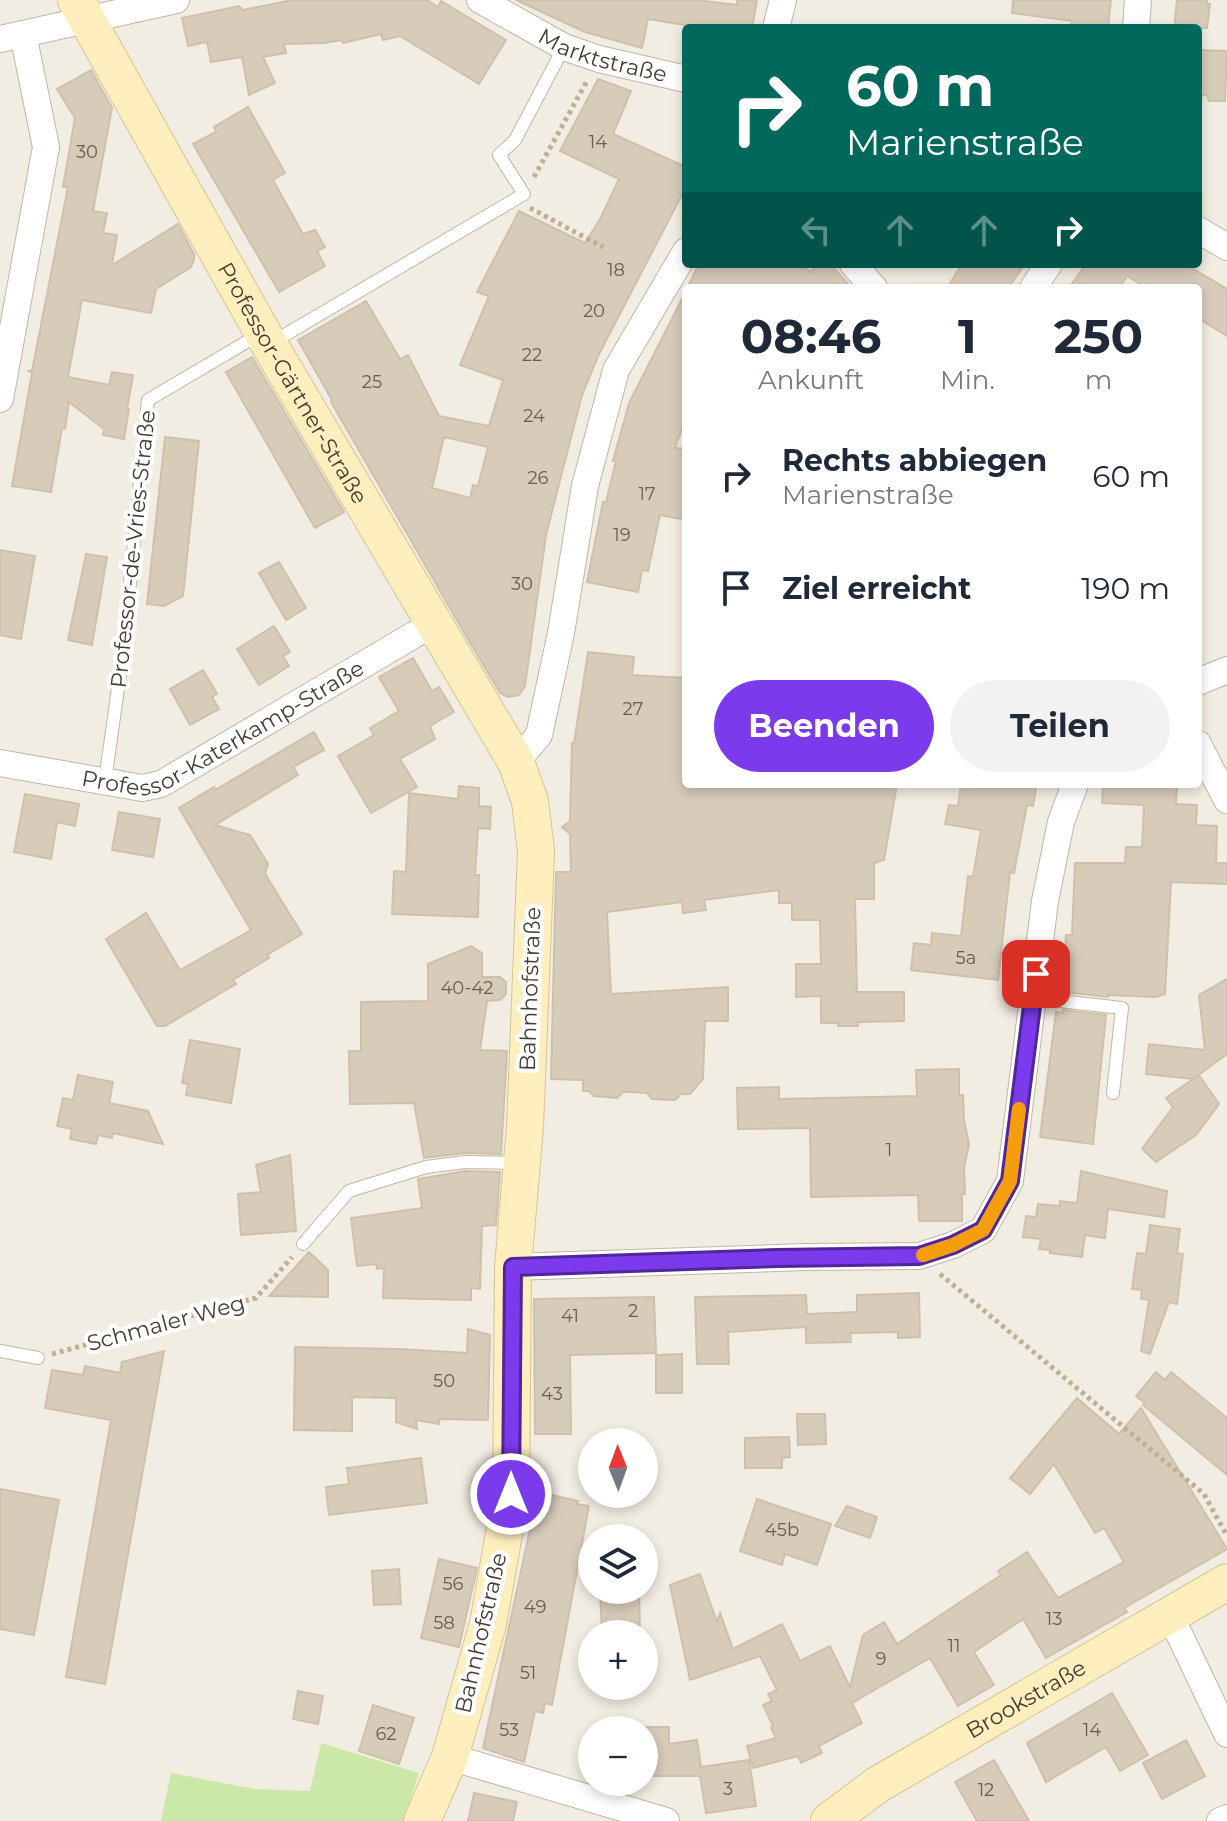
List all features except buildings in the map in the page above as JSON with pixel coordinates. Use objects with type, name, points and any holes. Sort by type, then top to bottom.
[{"type":"street","points":[[0,399],[46,147],[12,37],[81,10],[176,0]]},
{"type":"street","name":"Marktstraße","points":[[480,0],[564,47],[599,59],[682,78]]},
{"type":"street","points":[[777,24],[783,0]]},
{"type":"street","points":[[1136,24],[1138,0]]},
{"type":"street","name":"Professor-Gärtner-Straße","points":[[81,10],[266,338],[516,762]]},
{"type":"street","points":[[1202,232],[1227,247]]},
{"type":"street","points":[[516,762],[539,735],[561,633],[585,486],[616,370],[682,258]]},
{"type":"street","points":[[856,268],[870,284]]},
{"type":"street","name":"Professor-Katerkamp-Straße","points":[[0,763],[142,788],[161,784],[434,623]]},
{"type":"street","points":[[1202,680],[1227,670]]},
{"type":"street","points":[[1202,752],[1227,800]]},
{"type":"street","name":"Bahnhofstraße","points":[[422,1821],[450,1757],[488,1624],[511,1494],[513,1267],[522,1163],[536,851],[530,801],[516,762]]},
{"type":"street","points":[[513,1267],[792,1257],[919,1256],[953,1245],[983,1230],[1010,1181],[1045,901],[1061,822],[1074,788]]},
{"type":"street","name":"Brookstraße","points":[[829,1821],[877,1785],[1227,1582]]},
{"type":"street","points":[[1170,1615],[1227,1734]]},
{"type":"street","points":[[450,1757],[666,1821]]},
{"type":"street","name":"Bahnhofstraße","points":[[444,1821],[451,1785],[450,1757]]},
{"type":"street","points":[[1220,1821],[1227,1818]]},
{"type":"lane","points":[[266,338],[524,194],[499,155],[515,140],[564,47]]},
{"type":"lane","name":"Professor-de-Vries-Straße","points":[[105,781],[123,653],[148,400],[266,338]]},
{"type":"lane","points":[[1033,998],[1122,1008],[1113,1093]]},
{"type":"lane","points":[[303,1244],[349,1191],[426,1167],[465,1162],[522,1163]]},
{"type":"lane","points":[[0,1351],[38,1358]]},
{"type":"path","points":[[599,59],[524,194],[523,204],[603,247]]},
{"type":"path","name":"Schmaler Weg","points":[[38,1358],[256,1298],[303,1244]]},
{"type":"path","points":[[919,1256],[1204,1494],[1227,1536]]},
{"type":"green space","points":[[321,1743],[419,1773],[403,1821],[161,1821],[171,1773],[254,1789],[310,1791]]},
{"type":"slow traffic","points":[[923,1255],[983,1230],[1010,1181],[1019,1109]]},
{"type":"route","points":[[511,1494],[513,1267],[919,1256],[953,1245],[983,1230],[1010,1181],[1036,974]]}]
